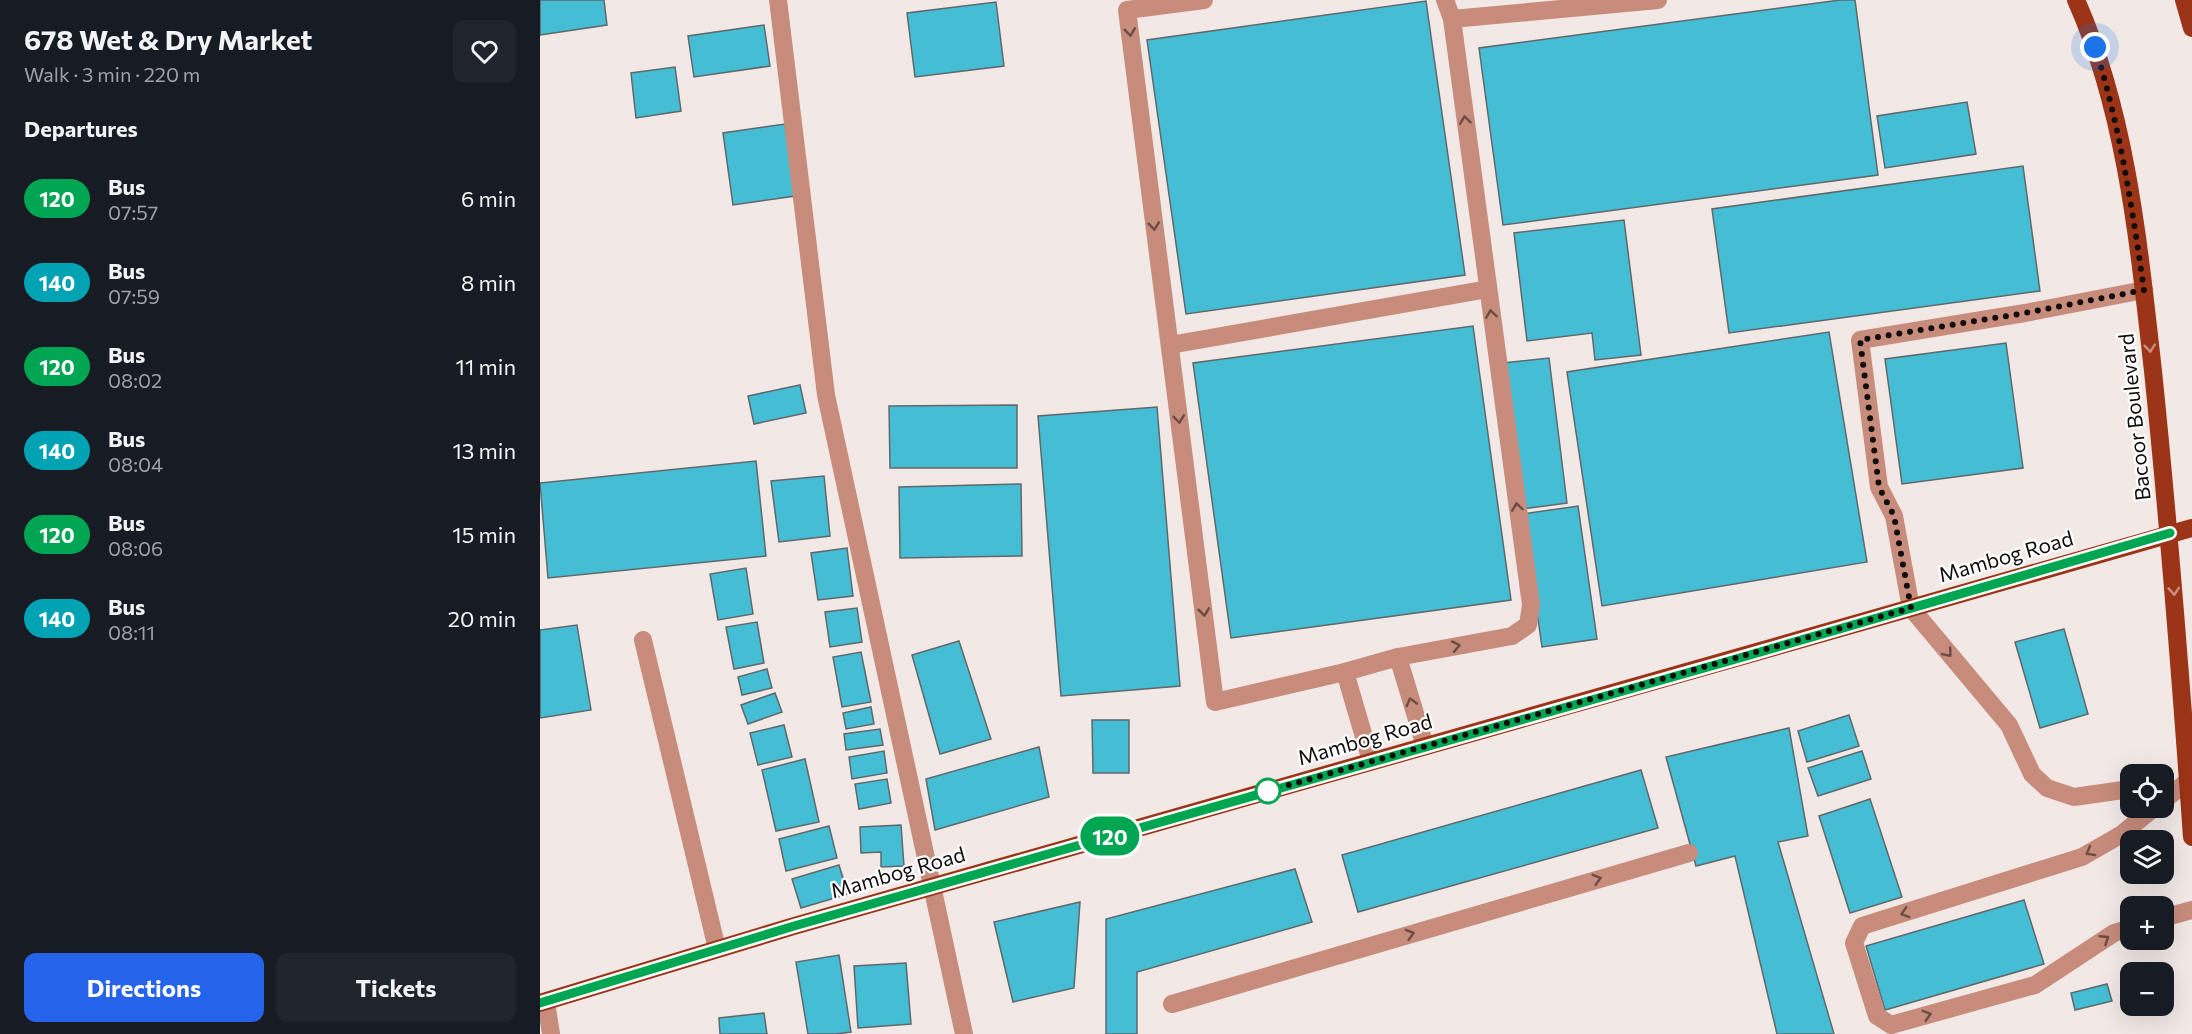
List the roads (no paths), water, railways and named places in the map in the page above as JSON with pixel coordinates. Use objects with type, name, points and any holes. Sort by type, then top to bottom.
[{"type":"main road","name":"Bacoor Boulevard","points":[[2076,0],[2088,27],[2107,88],[2127,178],[2144,290],[2170,533],[2192,837]]},
{"type":"main road","points":[[2184,0],[2192,28]]},
{"type":"main road","name":"Mambog Road","points":[[543,1002],[934,886],[2192,528]]},
{"type":"street","points":[[778,0],[826,395],[934,886],[964,1034]]},
{"type":"street","points":[[1199,0],[1127,10],[1215,702],[1345,672],[1398,657],[1512,636],[1528,624],[1531,605],[1452,19],[1445,0]]},
{"type":"street","points":[[1452,19],[1658,0]]},
{"type":"street","points":[[1170,345],[1488,289]]},
{"type":"street","points":[[2120,790],[2074,797],[2047,788],[2032,774],[2009,725],[1911,608],[1894,516],[1879,487],[1860,340],[2025,313],[2144,290]]},
{"type":"street","points":[[643,640],[717,949]]},
{"type":"street","points":[[1398,657],[1425,746]]},
{"type":"street","points":[[1345,672],[1371,761]]},
{"type":"street","points":[[2174,783],[2188,781]]},
{"type":"street","points":[[2174,792],[2188,781]]},
{"type":"street","points":[[2120,931],[2034,985],[1891,1025],[1876,1016],[1854,943],[1862,926],[2082,857],[2122,834],[2142,818]]},
{"type":"street","points":[[1172,1004],[1689,853]]},
{"type":"street","points":[[2174,915],[2192,910]]},
{"type":"street","points":[[543,1002],[550,1034]]}]
